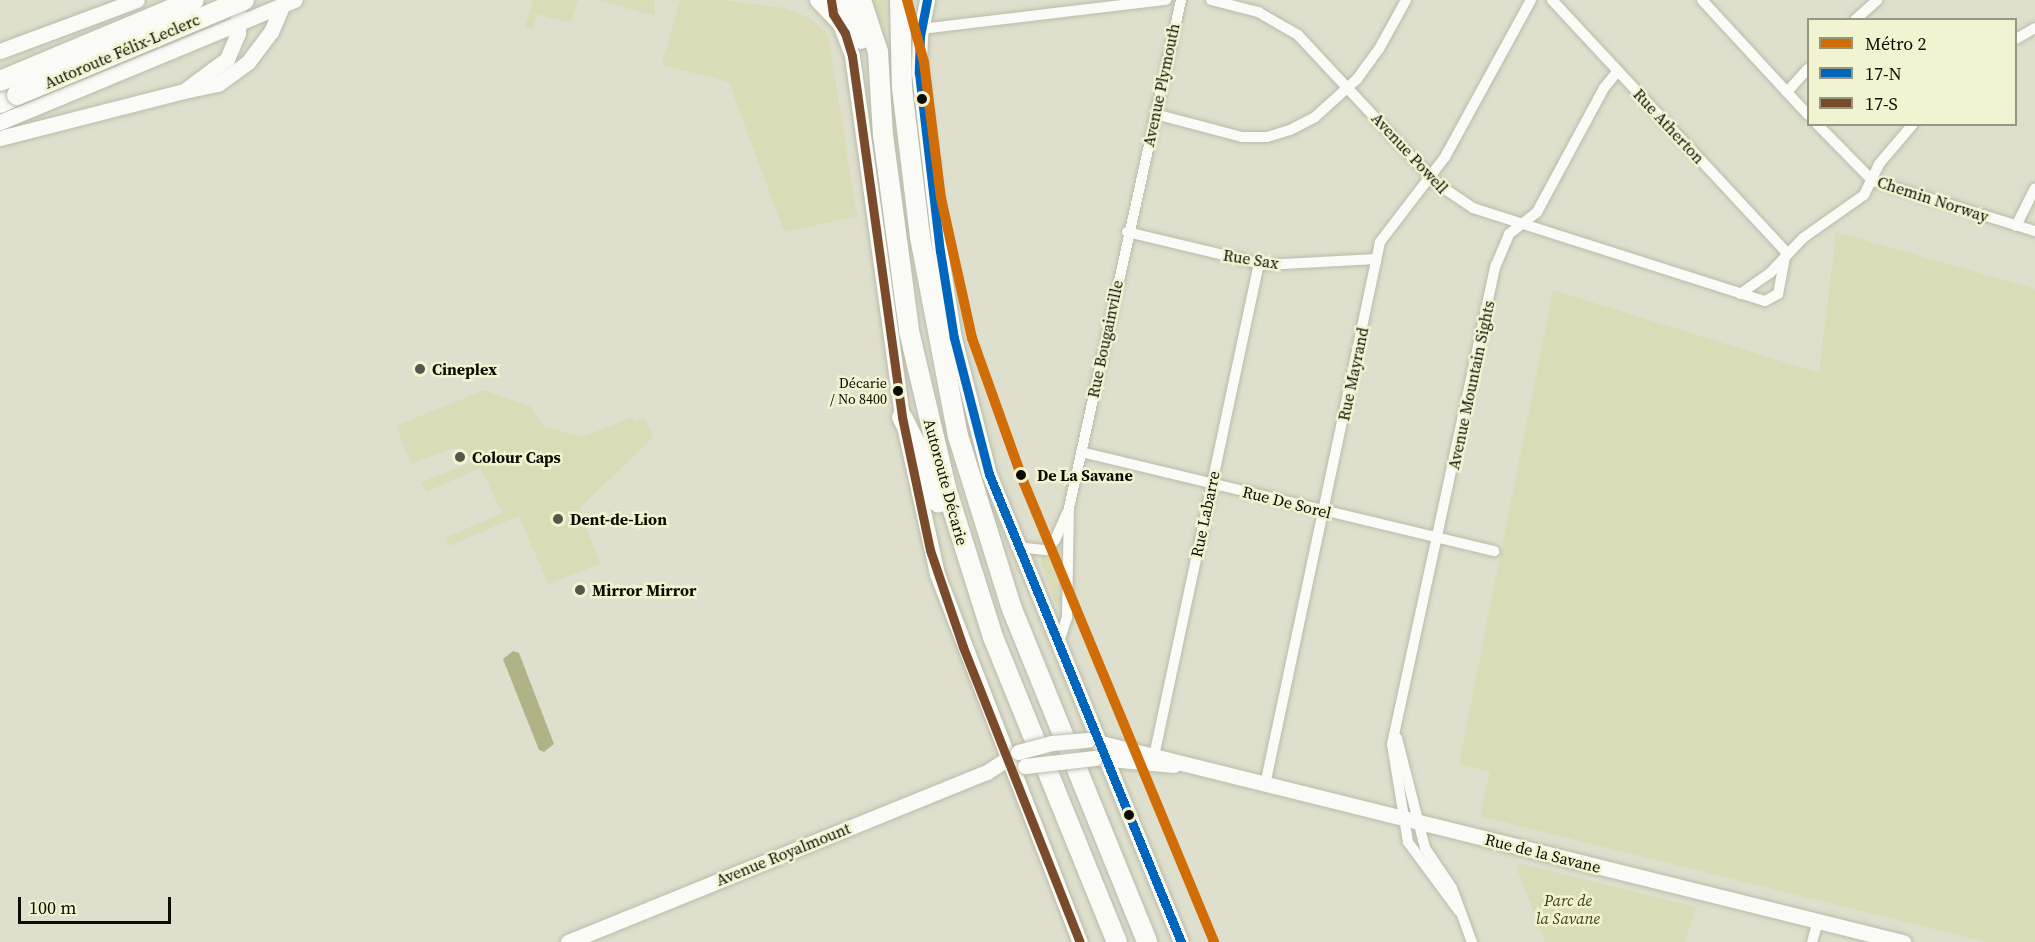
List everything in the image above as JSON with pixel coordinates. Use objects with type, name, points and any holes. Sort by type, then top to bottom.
[{"type":"highway","name":"Autoroute Félix-Leclerc","points":[[0,81],[194,0]]},
{"type":"highway","name":"Autoroute Félix-Leclerc","points":[[0,102],[244,0]]},
{"type":"highway","points":[[845,0],[863,43],[883,135]]},
{"type":"highway","name":"Autoroute Décarie","points":[[861,0],[878,52],[883,135],[913,350],[957,528],[1000,656],[1117,942]]},
{"type":"highway","name":"Autoroute Décarie","points":[[900,0],[901,78],[921,248],[960,444],[1008,599],[1146,938]]},
{"type":"highway","points":[[902,417],[918,448],[941,510],[957,528]]},
{"type":"main road","points":[[0,51],[27,43],[137,0]]},
{"type":"main road","points":[[184,91],[227,59],[240,20],[236,0]]},
{"type":"main road","points":[[817,0],[840,24],[852,56],[902,417],[937,576],[1080,942]]},
{"type":"main road","points":[[927,0],[921,28],[919,73],[927,142],[954,338],[989,474],[1058,645],[1093,741],[1181,942]]},
{"type":"main road","points":[[0,122],[240,20],[289,2]]},
{"type":"main road","points":[[0,138],[218,84],[248,62],[271,32],[289,2]]},
{"type":"main road","points":[[0,59],[27,43]]},
{"type":"main road","points":[[27,43],[50,73],[53,85],[50,101]]},
{"type":"main road","name":"Rue de la Savane","points":[[1010,763],[1052,743],[1093,741],[1154,759],[1903,942]]},
{"type":"main road","name":"Rue de la Savane","points":[[1010,763],[1154,759]]},
{"type":"main road","name":"Avenue Royalmount","points":[[568,942],[1010,763]]},
{"type":"street","points":[[921,28],[1166,0]]},
{"type":"street","name":"Avenue Plymouth","points":[[1142,171],[1181,0]]},
{"type":"street","name":"Avenue Powell","points":[[1211,0],[1258,12],[1288,28],[1349,87],[1430,177],[1467,206],[1764,301],[1774,298],[1786,252]]},
{"type":"street","points":[[1155,114],[1236,136],[1267,137],[1308,122],[1349,87],[1375,55],[1406,0]]},
{"type":"street","name":"Rue Mayrand","points":[[1265,785],[1376,259],[1386,230],[1445,157],[1531,0]]},
{"type":"street","name":"Rue Atherton","points":[[1552,0],[1786,252]]},
{"type":"street","points":[[1857,18],[1877,0]]},
{"type":"street","points":[[1710,3],[1807,113]]},
{"type":"street","points":[[2017,38],[2035,28]]},
{"type":"street","points":[[1787,92],[1807,71]]},
{"type":"street","name":"Avenue Mountain Sights","points":[[1472,942],[1459,911],[1410,847],[1411,820],[1391,751],[1496,265],[1509,234],[1537,212],[1604,88],[1618,72]]},
{"type":"street","name":"Chemin Norway","points":[[1819,126],[1873,181],[2035,231]]},
{"type":"street","points":[[1740,294],[1770,273],[1786,252],[1857,201],[1873,181],[1879,164],[1911,126]]},
{"type":"street","name":"Rue Bougainville","points":[[1058,645],[1066,618],[1069,508],[1142,171]]},
{"type":"street","points":[[2016,225],[2035,188]]},
{"type":"street","name":"Rue Sax","points":[[1128,232],[1259,263],[1376,259]]},
{"type":"street","name":"Rue Labarre","points":[[1154,759],[1259,263]]},
{"type":"street","name":"Rue De Sorel","points":[[1080,452],[1494,552]]},
{"type":"street","name":"Rue Bougainville","points":[[1017,548],[1046,550],[1055,540],[1069,508]]},
{"type":"street","points":[[1812,942],[1818,921]]},
{"type":"green space","points":[[533,0],[578,0],[571,23],[537,14],[533,29],[525,27]]},
{"type":"green space","points":[[598,0],[654,0],[655,16]]},
{"type":"green space","points":[[680,0],[723,0],[784,8],[811,19],[828,35],[857,216],[784,232],[729,82],[662,65]]},
{"type":"green space","points":[[867,0],[886,0],[886,36],[881,38]]},
{"type":"green space","points":[[1836,232],[2035,289],[2035,942],[1986,942],[1480,816],[1490,772],[1459,764],[1553,290],[1819,373]]},
{"type":"green space","points":[[484,390],[531,407],[543,426],[583,437],[632,417],[634,422],[645,418],[653,437],[579,509],[600,563],[597,565],[548,584],[519,516],[449,546],[445,538],[502,513],[481,468],[426,492],[421,482],[476,461],[456,447],[411,464],[396,426]]},
{"type":"green space","points":[[1060,544],[1060,606],[1057,606],[1041,562],[1042,557]]},
{"type":"green space","name":"Parc de la Savane","points":[[1518,863],[1696,907],[1685,942],[1545,942],[1517,869]]},
{"type":"shaded area","points":[[513,651],[519,653],[554,744],[544,752],[539,750],[503,659]]},
{"type":"metro line","name":"2","points":[[907,0],[924,62],[941,198],[972,338],[1024,483],[1214,942]]},
{"type":"transit line","name":"17-S","points":[[831,0],[833,14],[845,33],[852,56],[902,417],[930,550],[963,647],[1080,942]]},
{"type":"transit line","name":"17-N","points":[[927,0],[920,36],[919,73],[940,251],[954,338],[989,474],[1181,942]]},
{"type":"place","name":"Cineplex","points":[[420,369]]},
{"type":"place","name":"Décarie / No 8400","points":[[898,391]]},
{"type":"place","name":"Colour Caps","points":[[460,457]]},
{"type":"place","name":"De La Savane","points":[[1021,475]]},
{"type":"place","name":"Dent-de-Lion","points":[[558,519]]},
{"type":"place","name":"Mirror Mirror","points":[[580,590]]}]
